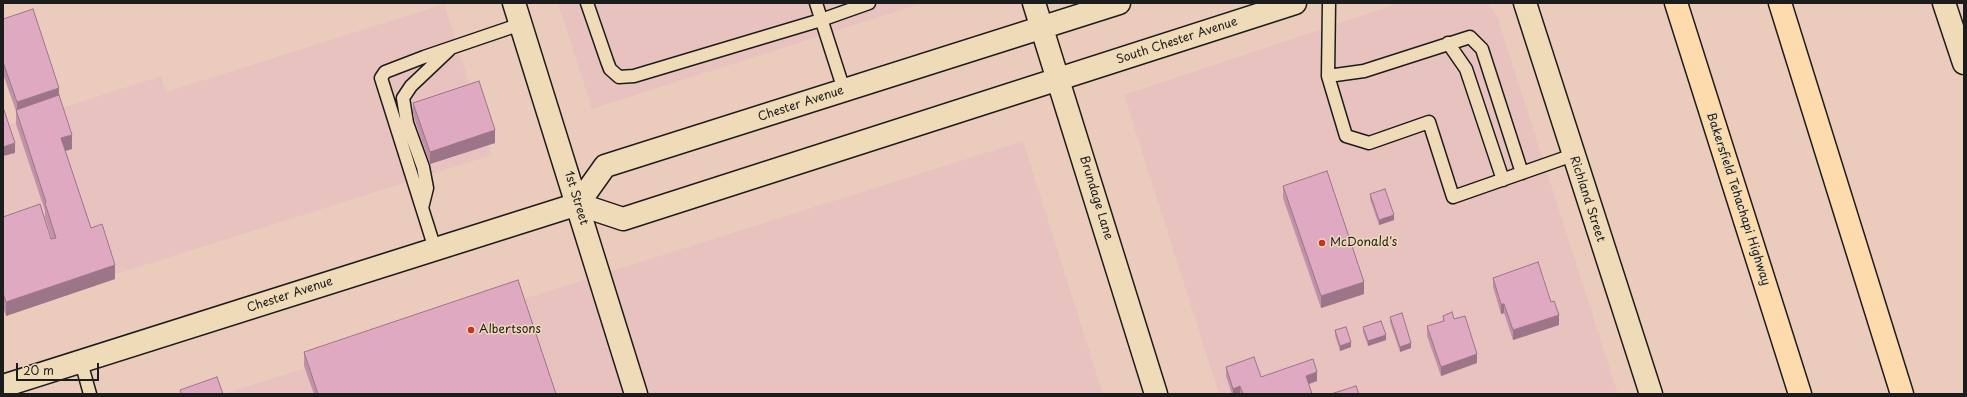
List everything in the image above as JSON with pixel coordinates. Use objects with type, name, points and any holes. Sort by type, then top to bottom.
[{"type":"highway","name":"Bakersfield Tehachapi Highway","points":[[1676,3],[1800,394]]},
{"type":"highway","points":[[1780,3],[1902,394]]},
{"type":"main road","name":"1st Street","points":[[514,3],[578,204],[636,394]]},
{"type":"main road","name":"Brundage Lane","points":[[1034,3],[1156,394]]},
{"type":"main road","points":[[1042,28],[1119,3]]},
{"type":"main road","name":"South Chester Avenue","points":[[1059,80],[1295,3]]},
{"type":"main road","name":"Richland Street","points":[[1525,3],[1573,156],[1651,394]]},
{"type":"main road","points":[[1944,3],[1964,63]]},
{"type":"main road","name":"Chester Avenue","points":[[3,386],[578,204],[605,166],[1042,28]]},
{"type":"main road","points":[[578,204],[623,219],[1059,80]]},
{"type":"lane","points":[[587,3],[610,69],[619,77],[634,76],[821,20],[869,3]]},
{"type":"lane","points":[[816,3],[844,90]]},
{"type":"lane","points":[[1329,3],[1328,76],[1346,136],[1369,143],[1429,122],[1453,196],[1573,156]]},
{"type":"lane","points":[[435,250],[381,78],[385,72],[521,24]]},
{"type":"lane","points":[[1328,76],[1364,71],[1470,37],[1482,49],[1522,173]]},
{"type":"lane","points":[[1448,43],[1466,68],[1503,180]]},
{"type":"lane","points":[[422,208],[428,188],[423,167],[407,123],[403,98],[411,86],[452,48]]},
{"type":"lane","points":[[80,362],[90,394]]},
{"type":"shaded area","points":[[558,3],[923,3],[592,109]]},
{"type":"shaded area","points":[[1399,3],[1487,3],[1497,16],[1618,394],[1219,394],[1124,95]]},
{"type":"shaded area","points":[[444,4],[492,155],[3,310],[3,106],[9,125],[161,76],[166,92]]},
{"type":"shaded area","points":[[1023,141],[1103,394],[223,394]]},
{"type":"building","points":[[33,9],[59,88],[17,102],[3,62],[3,19]]},
{"type":"building","points":[[479,81],[495,130],[430,152],[413,103]]},
{"type":"building","points":[[59,95],[72,135],[61,138],[91,228],[102,224],[115,265],[6,302],[3,293],[3,217],[40,204],[51,239],[56,238],[16,110]]},
{"type":"building","points":[[3,107],[15,143],[3,147]]},
{"type":"building","points":[[1327,171],[1364,282],[1321,296],[1283,186]]},
{"type":"building","points":[[1385,189],[1394,215],[1379,220],[1370,194]]},
{"type":"building","points":[[1538,262],[1551,302],[1554,301],[1559,315],[1513,330],[1504,304],[1501,304],[1493,278]]},
{"type":"building","name":"Albertsons","points":[[518,280],[556,394],[318,394],[304,352]]},
{"type":"building","points":[[1452,312],[1454,319],[1465,316],[1477,354],[1441,367],[1427,326],[1444,321],[1443,316]]},
{"type":"building","points":[[1402,313],[1411,343],[1400,347],[1390,317]]},
{"type":"building","points":[[1381,321],[1386,335],[1368,341],[1363,327]]},
{"type":"building","points":[[1346,327],[1351,342],[1340,346],[1335,330]]},
{"type":"building","points":[[1254,357],[1261,377],[1313,359],[1317,372],[1306,376],[1312,394],[1243,394],[1240,386],[1233,389],[1226,367]]},
{"type":"building","points":[[217,377],[223,394],[181,394],[180,390]]},
{"type":"building","points":[[1356,386],[1359,394],[1331,394]]},
{"type":"place","name":"McDonald's","points":[[1322,243]]},
{"type":"place","name":"Albertsons","points":[[471,330]]}]
